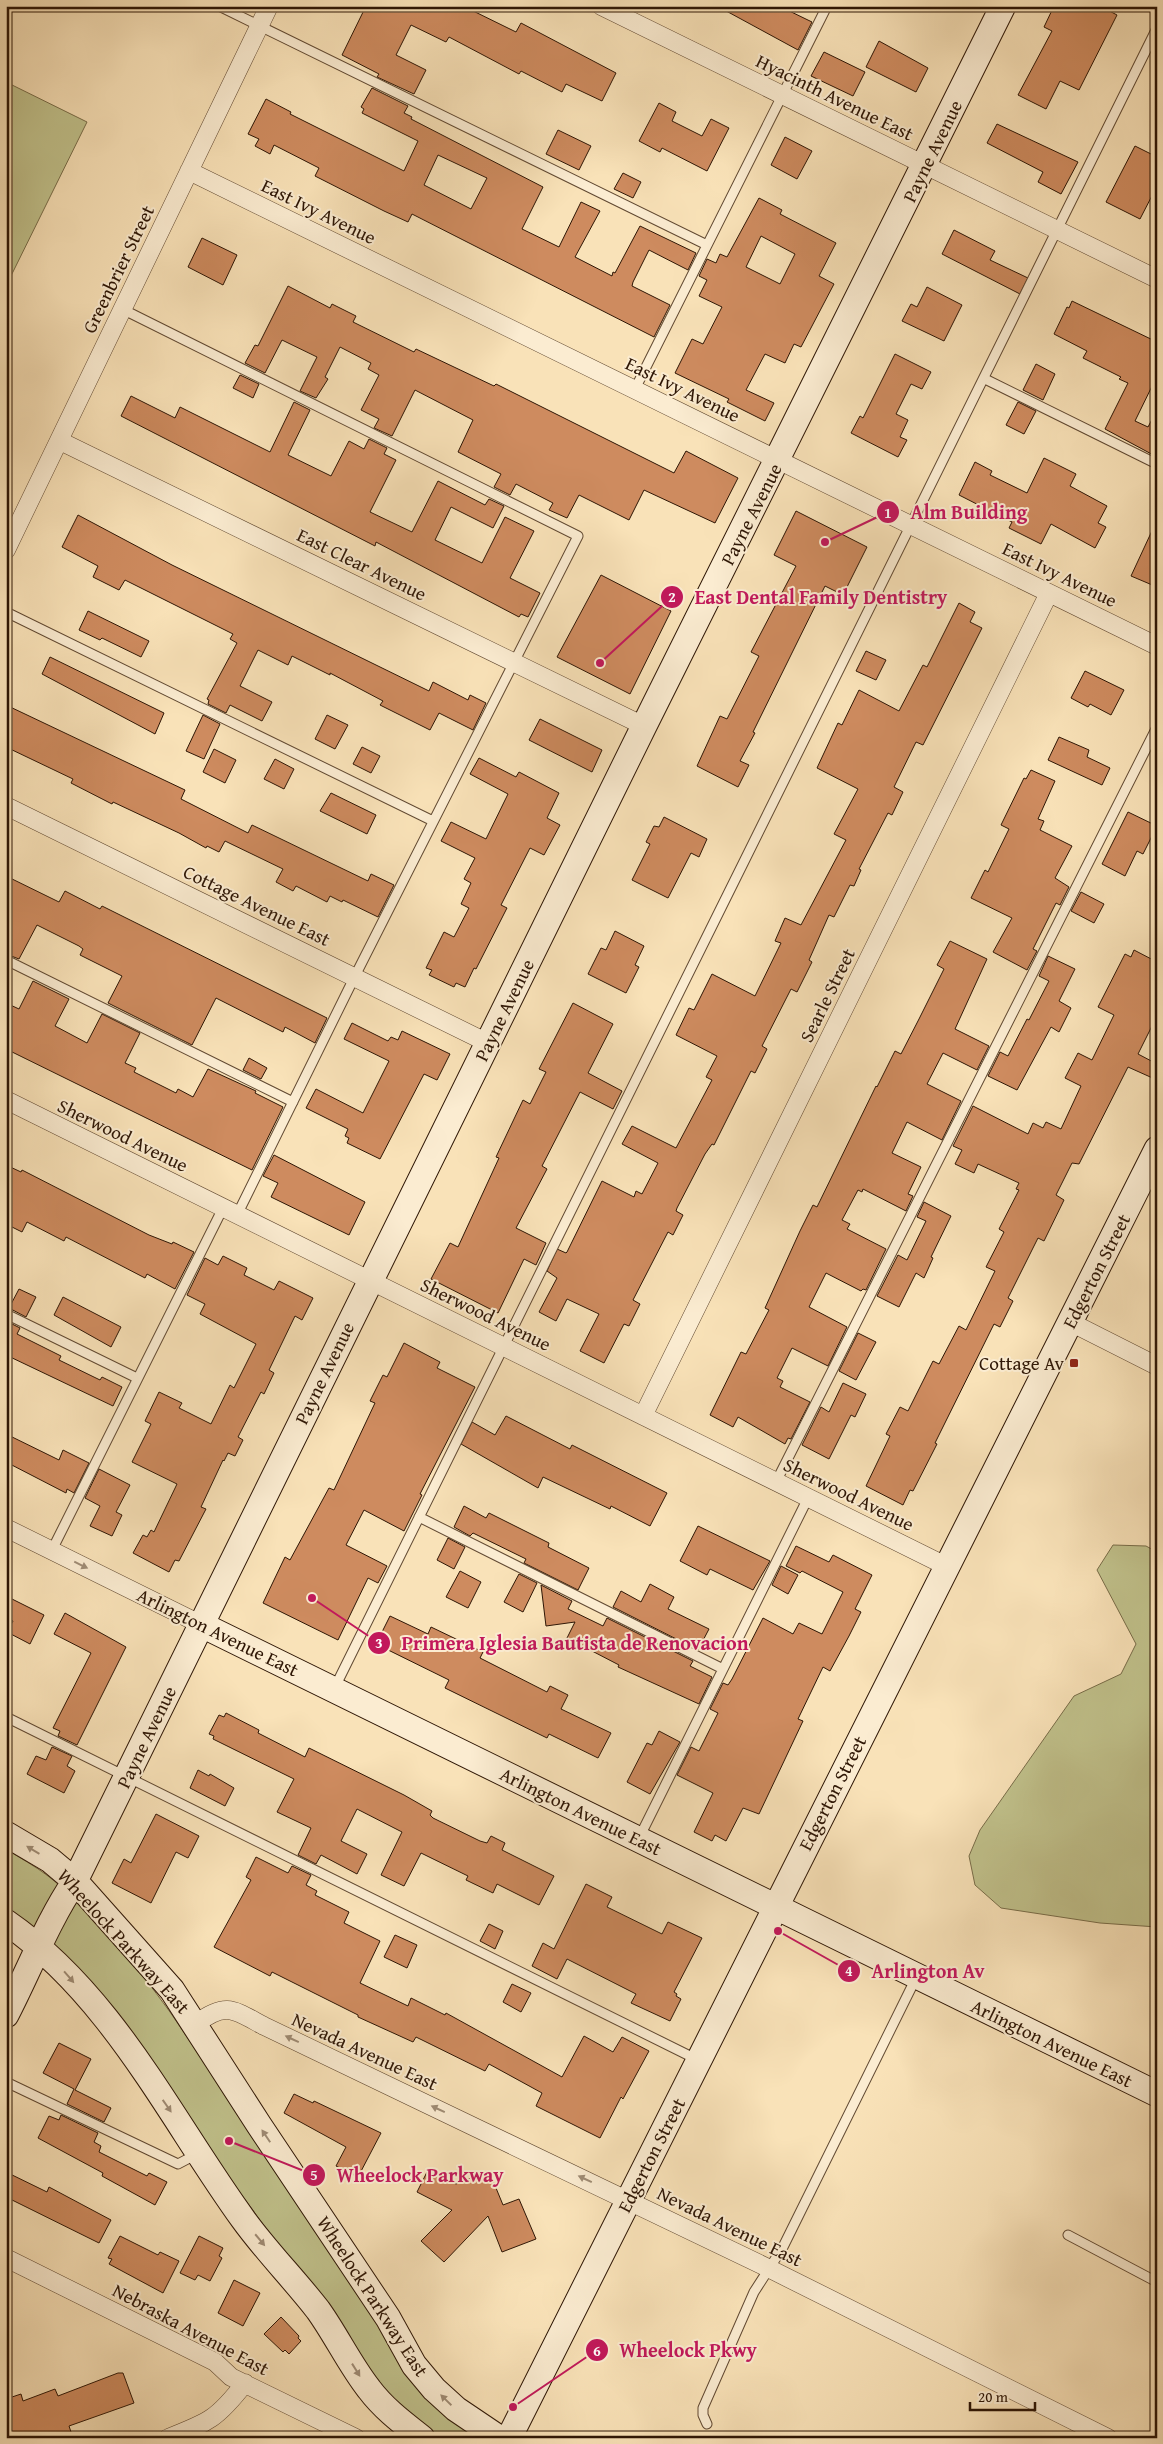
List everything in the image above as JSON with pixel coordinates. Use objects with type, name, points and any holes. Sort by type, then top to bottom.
[{"type":"street","name":"Greenbrier Street","points":[[6,550],[269,6]]},
{"type":"street","name":"Hyacinth Avenue East","points":[[602,6],[1157,279]]},
{"type":"street","name":"Payne Avenue","points":[[6,2015],[40,1949],[58,1907],[74,1881],[202,1625],[644,726],[779,460],[1004,6]]},
{"type":"street","name":"East Ivy Avenue","points":[[189,171],[1157,646]]},
{"type":"street","name":"East Clear Avenue","points":[[60,440],[644,726]]},
{"type":"street","name":"Searle Street","points":[[643,1416],[1049,593]]},
{"type":"street","name":"Cottage Avenue East","points":[[6,806],[488,1043]]},
{"type":"street","name":"Sherwood Avenue","points":[[6,1100],[946,1566]]},
{"type":"street","name":"Edgerton Street","points":[[509,2438],[1157,1149]]},
{"type":"street","points":[[1070,1322],[1157,1366]]},
{"type":"street","name":"Arlington Avenue East","points":[[6,1528],[1157,2094]]},
{"type":"street","name":"Wheelock Parkway East","points":[[6,1834],[50,1860],[74,1881],[172,1990],[196,2024],[259,2125],[388,2318],[414,2365],[456,2410],[492,2434]]},
{"type":"street","points":[[6,1922],[60,1966],[107,2019],[200,2153],[243,2220],[318,2310],[368,2389],[387,2409],[422,2438]]},
{"type":"street","name":"Nevada Avenue East","points":[[196,2024],[214,2011],[235,2010],[264,2026],[768,2268],[1108,2438]]},
{"type":"street","name":"Nebraska Avenue East","points":[[6,2258],[215,2362],[231,2377],[356,2438]]},
{"type":"street","points":[[168,2438],[215,2417],[224,2410],[245,2383]]},
{"type":"lane","points":[[219,6],[707,245]]},
{"type":"lane","points":[[635,389],[827,6]]},
{"type":"lane","points":[[334,1689],[502,1346],[985,379],[1157,28]]},
{"type":"lane","points":[[52,1550],[137,1378],[293,1102],[578,536],[122,309]]},
{"type":"lane","points":[[985,379],[1157,464]]},
{"type":"lane","points":[[6,612],[433,821]]},
{"type":"lane","points":[[776,1482],[1157,727]]},
{"type":"lane","points":[[6,960],[293,1102]]},
{"type":"lane","points":[[6,1314],[137,1378]]},
{"type":"lane","points":[[639,1840],[808,1498]]},
{"type":"lane","points":[[419,1517],[723,1669]]},
{"type":"lane","points":[[6,1718],[698,2060]]},
{"type":"lane","points":[[707,2424],[702,2414],[707,2397],[754,2292],[783,2247],[917,1976]]},
{"type":"lane","points":[[6,2082],[178,2164],[200,2153]]},
{"type":"lane","points":[[1068,2235],[1157,2282]]},
{"type":"green space","points":[[6,82],[87,122],[6,286]]},
{"type":"green space","points":[[1113,1545],[1146,1546],[1157,1552],[1157,1927],[1100,1923],[1001,1908],[975,1885],[969,1856],[980,1830],[1074,1696],[1121,1674],[1136,1644],[1097,1570]]},
{"type":"green space","points":[[6,1849],[43,1872],[83,1906],[143,1975],[436,2405],[474,2438],[427,2438],[405,2422],[247,2202],[25,1922],[6,1909]]},
{"type":"building","points":[[366,6],[463,6],[516,32],[521,23],[616,73],[602,101],[566,84],[562,92],[521,71],[519,74],[449,37],[446,42],[411,25],[396,55],[426,70],[414,94],[377,77],[379,74],[342,55]]},
{"type":"building","points":[[717,6],[779,6],[812,22],[798,50]]},
{"type":"building","points":[[1054,6],[1100,6],[1117,15],[1079,90],[1060,81],[1046,109],[1018,95],[1052,31],[1044,27]]},
{"type":"building","points":[[879,41],[928,68],[916,92],[866,67]]},
{"type":"building","points":[[824,52],[865,72],[853,96],[811,76]]},
{"type":"building","points":[[372,88],[408,106],[404,113],[412,117],[411,119],[543,187],[522,229],[559,247],[581,202],[600,211],[575,257],[612,276],[640,226],[696,253],[688,270],[649,250],[633,282],[632,286],[670,305],[654,337],[412,214],[408,222],[384,211],[315,176],[319,168],[274,145],[270,154],[255,146],[259,139],[248,134],[266,99],[291,112],[290,114],[404,171],[418,141],[362,113],[364,109],[361,107]],"holes":[[[438,155],[487,178],[471,209],[424,185]]]},
{"type":"building","points":[[659,103],[676,112],[672,121],[702,136],[711,119],[729,128],[707,171],[662,148],[660,152],[639,141]]},
{"type":"building","points":[[997,124],[1078,162],[1061,194],[1038,182],[1043,172],[987,143]]},
{"type":"building","points":[[558,130],[591,146],[579,170],[546,154]]},
{"type":"building","points":[[785,137],[812,151],[797,179],[771,165]]},
{"type":"building","points":[[1135,146],[1157,157],[1157,186],[1140,219],[1106,202]]},
{"type":"building","points":[[623,173],[641,182],[633,198],[614,189]]},
{"type":"building","points":[[759,198],[782,210],[780,214],[836,243],[819,276],[834,284],[801,347],[794,344],[785,363],[765,354],[746,390],[774,403],[765,421],[727,402],[729,399],[675,373],[692,339],[703,344],[722,307],[699,296],[707,280],[699,276],[707,259],[716,263],[720,254],[727,257]],"holes":[[[761,236],[795,254],[780,284],[746,267]]]},
{"type":"building","points":[[954,230],[995,251],[990,260],[1028,278],[1020,294],[942,254]]},
{"type":"building","points":[[202,238],[237,255],[223,285],[188,267]]},
{"type":"building","points":[[288,286],[330,308],[332,304],[356,316],[353,322],[414,352],[416,349],[494,386],[496,384],[674,473],[686,451],[738,478],[715,523],[644,490],[629,520],[579,495],[567,518],[549,510],[553,503],[516,484],[510,495],[494,487],[501,474],[458,452],[473,420],[415,390],[392,436],[374,428],[379,419],[361,410],[379,375],[368,369],[371,363],[340,347],[325,377],[328,379],[316,398],[300,391],[317,357],[282,340],[265,373],[245,363],[255,345],[258,346]]},
{"type":"building","points":[[927,287],[962,305],[944,341],[902,321],[911,304],[917,307]]},
{"type":"building","points":[[1072,301],[1157,342],[1157,376],[1135,421],[1148,427],[1157,410],[1157,457],[1105,429],[1128,383],[1119,379],[1121,377],[1083,358],[1087,351],[1054,334],[1067,307],[1069,308]]},
{"type":"building","points":[[895,354],[931,372],[922,389],[911,384],[896,414],[908,420],[900,437],[907,440],[898,457],[851,433],[860,416],[863,418]]},
{"type":"building","points":[[1036,364],[1055,374],[1043,400],[1023,390]]},
{"type":"building","points":[[240,375],[259,384],[253,398],[233,388]]},
{"type":"building","points":[[131,396],[175,418],[180,407],[270,452],[294,402],[310,410],[288,455],[331,476],[349,441],[364,449],[369,439],[387,448],[384,454],[396,460],[370,512],[412,532],[438,481],[485,505],[489,499],[504,506],[493,528],[451,507],[435,540],[482,563],[505,517],[534,531],[510,578],[540,593],[528,617],[521,614],[519,617],[376,542],[375,546],[121,416]]},
{"type":"building","points":[[1018,402],[1036,411],[1024,434],[1006,425]]},
{"type":"building","points":[[1044,458],[1076,474],[1070,486],[1107,506],[1098,523],[1106,527],[1095,548],[1051,524],[1041,544],[1009,528],[1012,522],[959,495],[975,462],[992,471],[990,475],[1027,493]]},
{"type":"building","points":[[796,511],[867,547],[843,595],[825,586],[740,761],[749,765],[738,787],[697,766],[720,716],[727,719],[759,656],[751,652],[796,566],[774,555]]},
{"type":"building","points":[[78,515],[172,565],[429,691],[433,682],[468,700],[470,695],[486,703],[473,730],[439,713],[430,730],[380,705],[383,701],[330,673],[330,675],[292,656],[288,665],[258,650],[240,686],[272,702],[262,721],[230,705],[226,713],[208,704],[209,700],[207,699],[237,643],[230,639],[233,634],[125,580],[119,590],[93,577],[98,566],[62,547]]},
{"type":"building","points":[[1157,520],[1157,587],[1131,576]]},
{"type":"building","points":[[601,575],[671,611],[630,694],[557,657]]},
{"type":"building","points":[[959,603],[975,612],[970,622],[982,628],[923,745],[916,742],[894,787],[903,792],[892,815],[888,813],[859,869],[861,870],[854,886],[850,885],[834,917],[829,915],[809,960],[812,962],[797,992],[791,989],[762,1046],[767,1049],[755,1073],[751,1071],[714,1145],[712,1144],[705,1154],[677,1208],[676,1211],[683,1215],[673,1235],[668,1232],[633,1300],[640,1304],[629,1326],[624,1324],[604,1363],[580,1351],[599,1314],[567,1299],[556,1321],[539,1312],[557,1278],[547,1271],[557,1249],[567,1252],[602,1181],[634,1197],[636,1191],[642,1194],[658,1163],[622,1144],[632,1126],[676,1148],[712,1080],[706,1077],[717,1056],[676,1035],[689,1008],[694,1010],[712,974],[755,996],[781,943],[775,941],[785,918],[801,925],[846,840],[834,834],[858,789],[817,768],[838,723],[842,725],[859,690],[899,711],[923,665],[927,667]]},
{"type":"building","points":[[88,611],[149,641],[141,657],[102,638],[100,640],[79,630]]},
{"type":"building","points":[[866,651],[886,660],[876,680],[856,671]]},
{"type":"building","points":[[50,657],[164,713],[155,734],[42,674]]},
{"type":"building","points":[[1085,671],[1124,690],[1111,715],[1090,704],[1088,707],[1071,698]]},
{"type":"building","points":[[6,705],[185,790],[181,799],[248,833],[252,825],[368,881],[371,874],[394,885],[378,917],[343,900],[342,902],[330,896],[327,902],[296,886],[293,891],[276,882],[283,869],[225,841],[219,852],[207,846],[206,848],[113,802],[112,804],[71,783],[73,779],[6,747]]},
{"type":"building","points":[[203,715],[220,724],[204,759],[186,751]]},
{"type":"building","points":[[327,715],[348,725],[335,749],[315,739]]},
{"type":"building","points":[[540,719],[602,750],[592,772],[529,740]]},
{"type":"building","points":[[1059,737],[1089,750],[1087,757],[1110,768],[1102,785],[1048,760]]},
{"type":"building","points":[[362,747],[380,756],[371,773],[353,764]]},
{"type":"building","points":[[214,749],[236,760],[225,783],[203,772]]},
{"type":"building","points":[[479,758],[516,777],[519,772],[559,793],[547,818],[560,825],[544,855],[530,848],[501,905],[507,908],[476,969],[474,968],[465,987],[456,983],[454,987],[429,975],[432,970],[426,968],[444,932],[454,937],[469,908],[461,904],[471,883],[464,879],[475,858],[441,841],[451,822],[486,839],[508,794],[470,774]]},
{"type":"building","points":[[275,759],[294,769],[284,789],[264,779]]},
{"type":"building","points":[[1031,770],[1055,781],[1038,819],[1044,821],[1040,830],[1072,846],[1055,878],[1069,887],[1060,905],[1056,903],[1033,949],[1037,951],[1027,970],[993,952],[1012,918],[971,898],[985,870],[988,872],[1009,829],[1001,825],[1024,778],[1026,779]]},
{"type":"building","points":[[331,793],[376,815],[367,834],[320,811]]},
{"type":"building","points":[[1128,812],[1157,826],[1143,854],[1137,851],[1125,876],[1102,864]]},
{"type":"building","points":[[664,817],[707,839],[699,857],[691,853],[668,898],[632,880],[650,844],[646,842],[654,826],[659,827]]},
{"type":"building","points":[[6,876],[59,902],[65,891],[100,909],[102,906],[327,1018],[315,1043],[285,1027],[283,1032],[216,998],[192,1045],[108,1003],[122,976],[80,955],[83,949],[79,946],[37,925],[19,959],[6,954]]},
{"type":"building","points":[[1081,892],[1104,904],[1094,923],[1071,911]]},
{"type":"building","points":[[615,931],[644,946],[635,965],[639,967],[626,993],[588,974],[601,948],[606,950]]},
{"type":"building","points":[[950,941],[987,959],[955,1029],[989,1046],[977,1070],[943,1053],[927,1084],[961,1101],[942,1140],[907,1122],[892,1153],[921,1167],[908,1194],[913,1196],[906,1211],[863,1189],[862,1192],[858,1190],[842,1220],[850,1224],[847,1229],[886,1249],[866,1290],[863,1289],[861,1291],[826,1273],[809,1307],[847,1327],[828,1366],[792,1348],[777,1378],[783,1381],[780,1387],[810,1402],[791,1439],[788,1438],[785,1444],[738,1417],[733,1427],[710,1415],[741,1352],[746,1354],[769,1310],[765,1308],[813,1205],[817,1207],[895,1051],[901,1054],[919,1019],[944,969],[937,965]]},
{"type":"building","points":[[1134,950],[1157,962],[1157,1016],[1138,1054],[1157,1064],[1157,1080],[1128,1067],[1079,1164],[1072,1163],[1056,1195],[1064,1200],[1044,1241],[1038,1238],[1008,1298],[1013,1301],[1000,1327],[994,1324],[935,1443],[937,1444],[913,1491],[910,1490],[903,1505],[866,1486],[890,1436],[886,1434],[900,1407],[908,1411],[933,1361],[939,1364],[959,1326],[966,1330],[995,1271],[986,1267],[1004,1232],[999,1229],[1019,1190],[1016,1189],[1019,1183],[978,1164],[974,1173],[955,1164],[962,1150],[953,1146],[973,1106],[1028,1134],[1033,1123],[1043,1128],[1046,1122],[1061,1129],[1081,1086],[1065,1078],[1078,1053],[1092,1060],[1114,1015],[1098,1007],[1125,954],[1131,957]]},
{"type":"building","points":[[1048,956],[1075,969],[1059,1001],[1071,1008],[1059,1032],[1051,1027],[1017,1090],[988,1076],[1000,1052],[1008,1056],[1049,981],[1039,976]]},
{"type":"building","points":[[33,981],[69,999],[55,1026],[87,1043],[102,1014],[140,1033],[125,1063],[136,1068],[134,1072],[176,1093],[178,1089],[193,1097],[208,1069],[256,1091],[255,1093],[283,1107],[252,1170],[6,1049],[6,1003],[19,1009]]},
{"type":"building","points":[[573,1003],[613,1024],[588,1073],[622,1091],[613,1109],[580,1092],[542,1166],[547,1169],[516,1228],[546,1243],[536,1265],[524,1259],[498,1313],[431,1279],[450,1243],[458,1247],[499,1158],[496,1157],[523,1100],[530,1104],[546,1072],[539,1069]]},
{"type":"building","points":[[352,1023],[388,1041],[391,1037],[398,1040],[402,1031],[450,1054],[437,1080],[424,1074],[380,1159],[347,1143],[349,1138],[345,1136],[348,1129],[306,1108],[316,1089],[363,1113],[389,1061],[344,1039]]},
{"type":"building","points":[[249,1058],[267,1068],[261,1079],[243,1070]]},
{"type":"building","points":[[274,1155],[365,1202],[349,1235],[271,1197],[278,1183],[263,1176]]},
{"type":"building","points":[[6,1165],[21,1172],[22,1170],[149,1235],[172,1244],[173,1242],[194,1252],[175,1289],[147,1274],[145,1278],[66,1237],[64,1241],[27,1222],[22,1232],[6,1224]]},
{"type":"building","points":[[924,1202],[951,1216],[931,1257],[933,1258],[924,1278],[916,1273],[899,1307],[877,1296],[898,1255],[907,1260],[926,1221],[917,1217]]},
{"type":"building","points":[[223,1256],[247,1268],[244,1275],[274,1290],[279,1281],[313,1298],[302,1320],[295,1316],[269,1370],[274,1373],[264,1394],[261,1392],[238,1437],[243,1440],[235,1456],[228,1453],[223,1460],[201,1507],[206,1509],[179,1561],[175,1560],[169,1572],[133,1553],[143,1535],[147,1537],[151,1530],[154,1532],[177,1484],[132,1462],[151,1424],[145,1421],[159,1392],[182,1403],[179,1408],[211,1424],[230,1385],[234,1388],[256,1344],[200,1314],[205,1304],[187,1295],[205,1258],[218,1265]]},
{"type":"building","points":[[19,1289],[36,1297],[26,1317],[9,1308]]},
{"type":"building","points":[[63,1297],[121,1327],[111,1347],[54,1315]]},
{"type":"building","points":[[6,1321],[20,1328],[17,1334],[61,1356],[59,1360],[100,1380],[102,1377],[122,1387],[113,1406],[6,1355]]},
{"type":"building","points":[[858,1333],[876,1342],[856,1380],[839,1371]]},
{"type":"building","points":[[404,1343],[440,1362],[437,1368],[475,1387],[420,1494],[422,1495],[404,1531],[364,1510],[346,1545],[387,1566],[378,1583],[368,1578],[338,1640],[263,1603],[285,1557],[290,1560],[329,1488],[334,1490],[375,1403],[370,1401],[383,1375],[387,1377]]},
{"type":"building","points":[[843,1383],[866,1394],[855,1417],[851,1415],[829,1459],[802,1445],[821,1407],[829,1412]]},
{"type":"building","points":[[506,1416],[570,1449],[572,1445],[667,1493],[650,1526],[611,1506],[610,1509],[543,1477],[538,1488],[461,1444],[472,1422],[495,1435]]},
{"type":"building","points":[[6,1434],[59,1460],[63,1450],[89,1463],[74,1493],[67,1489],[66,1493],[6,1462]]},
{"type":"building","points":[[99,1469],[130,1485],[116,1512],[122,1515],[112,1536],[90,1526],[100,1506],[85,1498]]},
{"type":"building","points":[[464,1506],[486,1518],[489,1513],[549,1543],[548,1547],[589,1568],[578,1590],[524,1563],[526,1559],[473,1533],[470,1536],[454,1527]]},
{"type":"building","points":[[698,1526],[770,1561],[753,1590],[710,1569],[707,1575],[680,1561]]},
{"type":"building","points":[[448,1538],[465,1547],[454,1569],[437,1560]]},
{"type":"building","points":[[796,1546],[829,1562],[833,1555],[872,1575],[855,1609],[861,1612],[830,1671],[823,1667],[798,1719],[803,1721],[759,1814],[743,1808],[726,1841],[715,1835],[712,1841],[694,1832],[713,1793],[677,1775],[691,1747],[699,1751],[718,1713],[710,1709],[723,1683],[728,1685],[732,1679],[763,1618],[793,1634],[799,1623],[822,1634],[843,1592],[802,1571],[800,1573],[786,1566]]},
{"type":"building","points":[[781,1566],[798,1575],[788,1594],[772,1585]]},
{"type":"building","points":[[460,1571],[481,1582],[468,1608],[446,1597]]},
{"type":"building","points":[[519,1574],[537,1583],[523,1612],[504,1602]]},
{"type":"building","points":[[650,1584],[674,1597],[668,1609],[709,1629],[698,1650],[613,1607],[621,1591],[641,1602]]},
{"type":"building","points":[[541,1585],[572,1601],[568,1609],[603,1626],[607,1618],[693,1661],[690,1666],[712,1677],[699,1704],[618,1667],[619,1665],[567,1638],[575,1622],[546,1626]]},
{"type":"building","points":[[6,1596],[44,1615],[30,1644],[7,1632],[13,1621],[6,1617]]},
{"type":"building","points":[[65,1613],[126,1647],[77,1745],[58,1736],[60,1731],[53,1728],[91,1653],[54,1634]]},
{"type":"building","points":[[390,1616],[428,1634],[431,1627],[483,1652],[480,1658],[547,1692],[550,1686],[568,1695],[561,1709],[611,1733],[598,1758],[549,1734],[547,1738],[445,1688],[449,1680],[376,1644]]},
{"type":"building","points":[[226,1713],[259,1730],[258,1733],[305,1757],[309,1748],[404,1795],[432,1811],[430,1815],[433,1818],[480,1841],[487,1843],[491,1836],[505,1843],[502,1850],[554,1876],[539,1905],[497,1884],[493,1893],[466,1880],[468,1876],[421,1853],[404,1886],[381,1875],[402,1832],[357,1809],[341,1841],[367,1854],[357,1874],[321,1855],[316,1864],[298,1855],[311,1828],[277,1812],[294,1779],[213,1739],[214,1736],[209,1734],[219,1715],[224,1717]]},
{"type":"building","points":[[659,1731],[680,1742],[650,1794],[627,1782],[647,1743],[652,1745]]},
{"type":"building","points":[[52,1747],[72,1756],[67,1766],[75,1771],[64,1793],[27,1774],[36,1756],[46,1760]]},
{"type":"building","points":[[198,1770],[209,1776],[210,1774],[234,1788],[225,1806],[190,1788]]},
{"type":"building","points":[[156,1814],[199,1836],[188,1858],[176,1852],[151,1903],[112,1883],[124,1859],[131,1863]]},
{"type":"building","points":[[256,1857],[288,1873],[292,1866],[311,1875],[306,1885],[317,1891],[315,1895],[349,1912],[344,1923],[380,1941],[360,1983],[408,2006],[411,1998],[445,2015],[446,2013],[562,2077],[584,2036],[613,2052],[622,2037],[649,2051],[623,2099],[621,2097],[600,2138],[536,2106],[542,2093],[489,2064],[485,2071],[416,2037],[413,2042],[358,2017],[358,2015],[272,1972],[270,1976],[214,1947],[251,1880],[246,1877]]},
{"type":"building","points":[[586,1884],[612,1897],[607,1907],[662,1934],[668,1922],[702,1938],[674,1992],[681,1999],[670,2021],[631,2003],[636,1994],[567,1959],[557,1979],[532,1966],[543,1943],[554,1949]]},
{"type":"building","points":[[489,1924],[503,1931],[495,1949],[480,1941]]},
{"type":"building","points":[[395,1935],[417,1945],[407,1968],[384,1957]]},
{"type":"building","points":[[512,1984],[531,1993],[521,2012],[503,2002]]},
{"type":"building","points":[[59,2043],[91,2059],[75,2090],[111,2108],[104,2122],[67,2104],[74,2089],[43,2073]]},
{"type":"building","points":[[294,2094],[313,2103],[314,2101],[381,2133],[358,2177],[336,2166],[346,2147],[284,2113]]},
{"type":"building","points":[[61,2115],[98,2133],[94,2142],[101,2146],[99,2152],[147,2176],[149,2173],[167,2182],[155,2205],[102,2176],[103,2173],[38,2138],[49,2116],[59,2120]]},
{"type":"building","points":[[428,2170],[456,2184],[489,2171],[503,2205],[519,2199],[536,2239],[502,2252],[488,2216],[444,2262],[421,2241],[452,2210],[417,2192]]},
{"type":"building","points":[[6,2172],[47,2192],[49,2187],[111,2220],[99,2243],[6,2197]]},
{"type":"building","points":[[120,2236],[158,2255],[160,2252],[179,2261],[163,2293],[109,2264],[112,2259],[108,2258]]},
{"type":"building","points":[[199,2236],[223,2248],[219,2256],[222,2258],[210,2281],[198,2275],[195,2280],[180,2273]]},
{"type":"building","points":[[234,2280],[260,2293],[243,2326],[218,2313]]},
{"type":"building","points":[[281,2317],[299,2336],[298,2338],[301,2341],[289,2354],[285,2350],[283,2352],[264,2334]]},
{"type":"building","points":[[118,2373],[123,2373],[134,2403],[69,2426],[73,2438],[11,2438],[6,2425],[6,2399],[21,2394],[23,2401],[55,2389],[58,2396]]},
{"type":"place","name":"Alm Building","points":[[825,542]]},
{"type":"place","name":"East Dental Family Dentistry","points":[[600,663]]},
{"type":"place","name":"Cottage Av","points":[[1074,1363]]},
{"type":"place","name":"Primera Iglesia Bautista de Renovacion","points":[[312,1598]]},
{"type":"place","name":"Arlington Av","points":[[778,1931]]},
{"type":"place","name":"Wheelock Parkway","points":[[229,2141]]},
{"type":"place","name":"Wheelock Pkwy","points":[[513,2407]]}]
